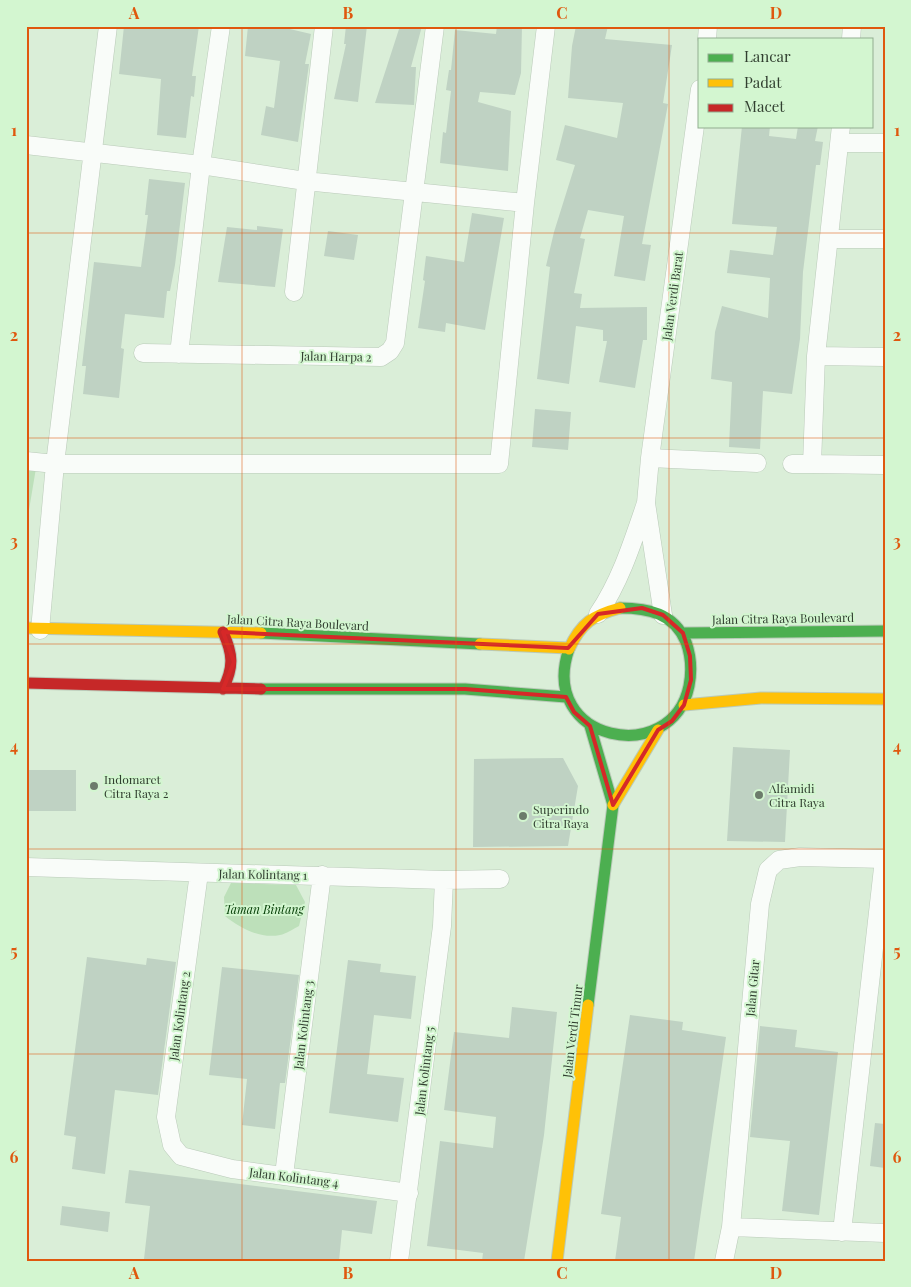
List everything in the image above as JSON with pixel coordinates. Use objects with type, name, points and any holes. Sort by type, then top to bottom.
[{"type":"main road","points":[[620,608],[642,608],[663,615],[683,634],[690,656],[691,680],[684,705],[672,721],[658,730],[632,736],[590,726],[574,712],[566,697],[565,670],[568,648],[580,630],[598,614],[620,608]]},
{"type":"main road","name":"Jalan Citra Raya Boulevard","points":[[33,629],[74,628],[223,632],[568,648]]},
{"type":"main road","name":"Jalan Citra Raya Boulevard","points":[[683,634],[772,634],[816,630],[885,630]]},
{"type":"main road","points":[[223,632],[232,652],[234,662],[232,673],[223,690]]},
{"type":"main road","points":[[26,683],[223,690],[465,689],[566,697]]},
{"type":"main road","points":[[684,705],[761,698],[885,699]]},
{"type":"main road","name":"Jalan Verdi Timur","points":[[557,1261],[613,805],[590,726]]},
{"type":"main road","name":"Jalan Verdi Timur","points":[[613,805],[658,730]]},
{"type":"street","points":[[33,629],[56,464],[108,26]]},
{"type":"street","points":[[180,354],[201,165],[221,26]]},
{"type":"street","points":[[294,292],[305,180],[324,26]]},
{"type":"street","name":"Jalan Harpa 2","points":[[143,353],[382,357],[390,351],[395,344],[435,26]]},
{"type":"street","points":[[26,462],[56,464],[499,464],[525,203],[546,26]]},
{"type":"street","name":"Jalan Verdi Barat","points":[[663,615],[646,503],[650,458],[698,104]]},
{"type":"street","points":[[812,464],[816,356],[840,134],[885,143]]},
{"type":"street","points":[[26,145],[201,165],[414,193],[525,203]]},
{"type":"street","points":[[829,239],[885,239]]},
{"type":"street","points":[[816,356],[885,357]]},
{"type":"street","points":[[650,458],[757,463]]},
{"type":"street","points":[[792,464],[885,465]]},
{"type":"street","name":"Jalan Verdi Barat","points":[[598,614],[611,595],[623,568],[646,503]]},
{"type":"street","name":"Jalan Gitar","points":[[724,1261],[731,1227],[760,904],[768,870],[779,860],[800,857],[885,859],[842,1232]]},
{"type":"street","name":"Jalan Kolintang 1","points":[[26,867],[444,880],[500,879]]},
{"type":"street","name":"Jalan Kolintang 2","points":[[181,1156],[172,1145],[166,1117],[199,873]]},
{"type":"street","name":"Jalan Kolintang 3","points":[[284,1175],[322,875]]},
{"type":"street","name":"Jalan Kolintang 5","points":[[399,1261],[442,926],[444,880]]},
{"type":"street","name":"Jalan Kolintang 4","points":[[181,1156],[232,1170],[284,1175],[409,1193]]},
{"type":"street","points":[[731,1227],[885,1233]]},
{"type":"highlighted area","points":[[642,608],[663,615],[683,633],[690,656],[691,680],[684,705],[672,721],[658,730],[613,805],[590,726],[574,712],[566,697],[465,689],[223,689],[234,662],[223,632],[568,648],[598,614]]},
{"type":"green space","points":[[26,467],[36,468],[26,528]]},
{"type":"green space","name":"Taman Bintang","points":[[231,883],[296,885],[305,902],[299,926],[285,934],[273,936],[251,932],[237,925],[225,916],[224,897]]},
{"type":"building","points":[[124,26],[199,26],[192,76],[196,76],[194,97],[191,96],[186,138],[157,135],[161,79],[119,74]]},
{"type":"building","points":[[248,26],[277,26],[311,34],[305,64],[309,64],[298,142],[261,135],[266,106],[274,108],[280,61],[245,56]]},
{"type":"building","points":[[346,26],[367,26],[358,102],[334,99],[346,44],[344,44]]},
{"type":"building","points":[[400,26],[422,26],[411,67],[416,67],[414,105],[375,103]]},
{"type":"building","points":[[497,26],[522,26],[521,73],[515,95],[480,92],[478,102],[511,111],[508,171],[440,163],[443,132],[446,133],[451,91],[446,90],[449,70],[451,70],[455,30],[496,34]]},
{"type":"building","points":[[576,26],[608,26],[605,39],[672,45],[663,103],[668,104],[642,244],[651,245],[645,281],[614,276],[624,216],[588,210],[580,238],[585,239],[574,293],[582,294],[580,308],[647,307],[647,340],[643,340],[635,388],[599,382],[607,341],[603,341],[603,330],[576,326],[569,384],[537,379],[550,267],[546,266],[554,232],[575,165],[556,160],[565,125],[617,138],[623,103],[568,98],[572,46]]},
{"type":"building","points":[[742,128],[770,128],[769,136],[796,139],[798,128],[818,128],[815,141],[823,142],[820,165],[816,165],[803,272],[800,339],[792,394],[763,391],[760,449],[729,447],[732,382],[711,379],[715,332],[722,306],[768,318],[770,278],[727,273],[730,250],[773,255],[777,227],[732,224]]},
{"type":"building","points":[[149,179],[185,183],[175,265],[170,291],[167,291],[164,318],[125,314],[121,348],[124,349],[119,398],[83,394],[86,366],[82,366],[94,262],[141,267],[148,215],[145,215]]},
{"type":"building","points":[[472,213],[504,218],[485,330],[446,323],[445,332],[418,328],[425,281],[423,280],[426,256],[464,262]]},
{"type":"building","points":[[257,226],[283,229],[275,287],[218,282],[227,227],[257,230]]},
{"type":"building","points":[[328,231],[358,235],[354,260],[324,256]]},
{"type":"building","points":[[535,409],[571,412],[568,450],[532,447]]},
{"type":"building","name":"Alfamidi Citra Raya","points":[[733,747],[790,750],[785,842],[727,841]]},
{"type":"building","name":"Superindo Citra Raya","points":[[563,758],[578,786],[568,846],[473,847],[474,759]]},
{"type":"building","points":[[29,770],[76,770],[76,811],[29,811]]},
{"type":"building","points":[[87,957],[146,965],[147,958],[176,962],[158,1095],[115,1090],[105,1174],[72,1169],[76,1137],[64,1135]]},
{"type":"building","points":[[348,960],[381,964],[380,972],[416,976],[411,1019],[374,1015],[367,1074],[404,1078],[398,1122],[329,1113]]},
{"type":"building","points":[[222,967],[299,975],[285,1083],[280,1083],[275,1129],[242,1125],[247,1079],[209,1075]]},
{"type":"building","points":[[512,1007],[557,1012],[544,1135],[524,1261],[482,1261],[483,1253],[427,1246],[440,1141],[493,1148],[496,1117],[444,1110],[454,1032],[509,1038]]},
{"type":"building","points":[[630,1015],[683,1022],[682,1030],[726,1037],[694,1261],[615,1261],[621,1217],[601,1214]]},
{"type":"building","points":[[760,1026],[797,1030],[795,1047],[838,1052],[819,1215],[782,1211],[790,1141],[750,1137]]},
{"type":"building","points":[[875,1123],[885,1124],[885,1168],[870,1166]]},
{"type":"building","points":[[129,1170],[377,1201],[372,1234],[342,1230],[339,1261],[144,1259],[150,1206],[125,1203]]},
{"type":"building","points":[[62,1206],[110,1212],[108,1232],[60,1225]]},
{"type":"traffic: fast","points":[[569,649],[564,681],[572,706],[588,723],[611,733],[635,735],[659,728],[678,712],[689,686],[691,675],[686,642],[675,624],[667,618],[650,611],[620,608]]},
{"type":"traffic: fast","points":[[683,633],[885,631]]},
{"type":"traffic: fast","points":[[261,633],[480,644]]},
{"type":"traffic: fast","points":[[261,689],[465,689],[566,697]]},
{"type":"traffic: fast","points":[[588,1005],[613,805],[590,726]]},
{"type":"traffic: slow","points":[[569,649],[578,633],[589,621],[620,608]]},
{"type":"traffic: slow","points":[[26,628],[261,633]]},
{"type":"traffic: slow","points":[[480,644],[568,648]]},
{"type":"traffic: slow","points":[[684,705],[761,698],[885,699]]},
{"type":"traffic: slow","points":[[613,805],[658,730]]},
{"type":"traffic: slow","points":[[557,1261],[588,1005]]},
{"type":"traffic: jam","points":[[223,632],[229,647],[231,661],[229,674],[223,689]]},
{"type":"traffic: jam","points":[[26,683],[261,689]]},
{"type":"place","name":"Indomaret Citra Raya 2","points":[[94,786]]},
{"type":"place","name":"Alfamidi Citra Raya","points":[[759,795]]},
{"type":"place","name":"Superindo Citra Raya","points":[[523,816]]}]
